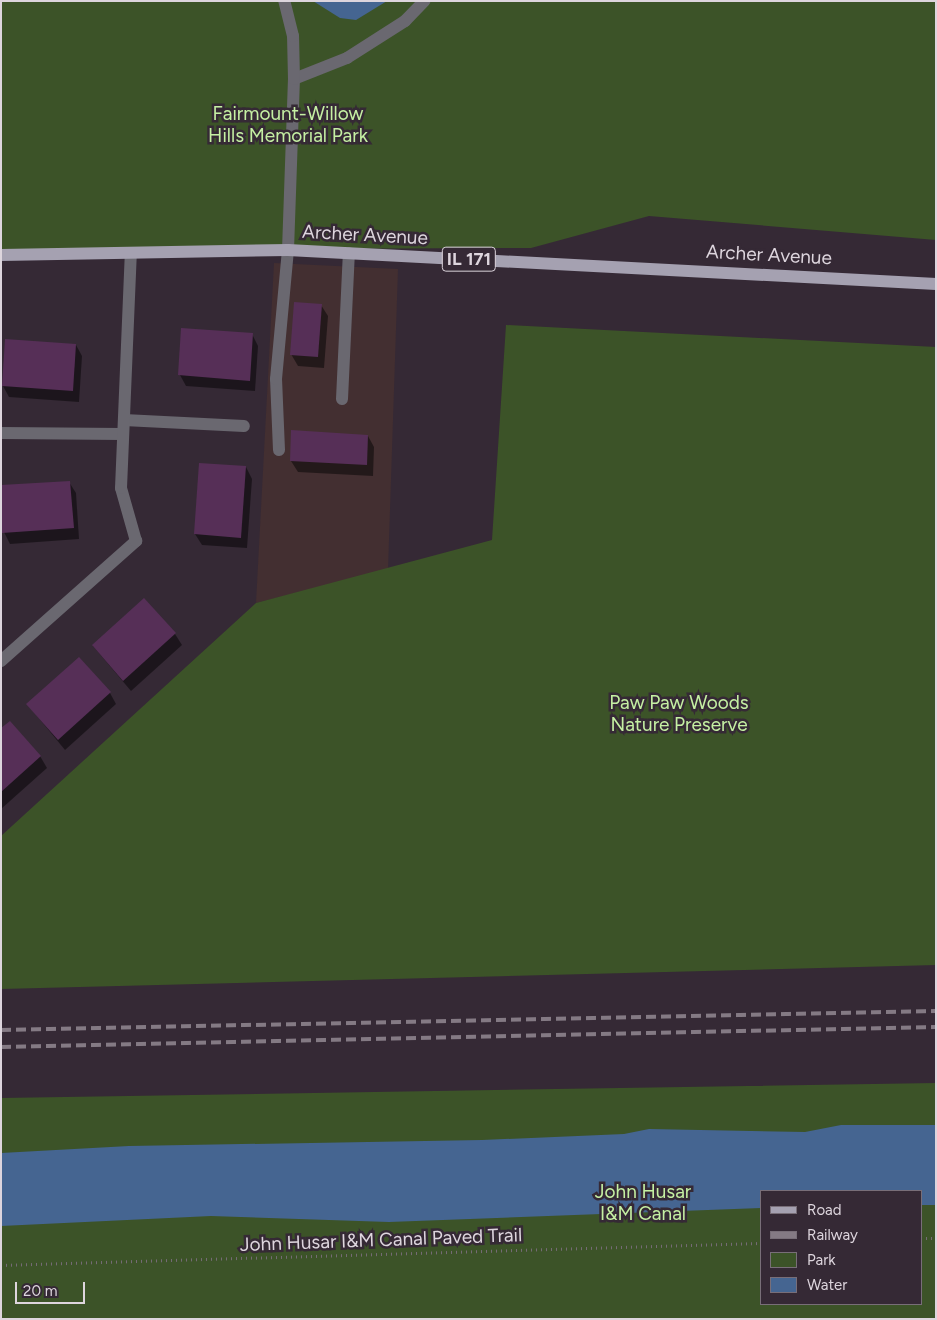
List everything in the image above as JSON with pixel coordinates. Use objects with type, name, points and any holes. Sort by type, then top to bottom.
[{"type":"main road","name":"Archer Avenue","points":[[1,255],[288,250],[936,284]]},
{"type":"street","points":[[279,450],[276,379],[288,250],[294,79],[293,36],[284,1]]},
{"type":"street","points":[[294,79],[347,58],[405,21],[424,1]]},
{"type":"street","points":[[1,661],[136,541],[121,488],[131,253]]},
{"type":"street","points":[[342,399],[349,253]]},
{"type":"street","points":[[124,420],[244,426]]},
{"type":"street","points":[[1,433],[123,434]]},
{"type":"path","points":[[922,1238],[936,1238]]},
{"type":"path","name":"John Husar I&M Canal Paved Trail","points":[[1,1265],[760,1243]]},
{"type":"shaded area","points":[[274,263],[398,269],[388,570],[256,603]]},
{"type":"green space","name":"Fairmount-Willow Hills Memorial Park","points":[[1,1],[936,1],[936,240],[649,216],[531,248],[1,250]]},
{"type":"green space","name":"Paw Paw Woods Nature Preserve","points":[[506,325],[936,347],[936,965],[1,989],[1,836],[256,603],[492,540]]},
{"type":"green space","name":"John Husar I&M Canal","points":[[936,1083],[936,1319],[1,1319],[1,1098]]},
{"type":"water","points":[[313,1],[387,1],[356,20],[340,18]]},
{"type":"water","points":[[841,1125],[936,1125],[936,1205],[922,1205],[922,1190],[760,1190],[760,1208],[389,1222],[211,1216],[1,1226],[1,1153],[129,1146],[482,1140],[624,1134],[649,1129],[805,1132]]},
{"type":"building","points":[[294,302],[322,304],[318,357],[290,355]]},
{"type":"building","points":[[181,328],[253,333],[250,381],[178,375]]},
{"type":"building","points":[[5,339],[76,344],[73,391],[2,386]]},
{"type":"building","points":[[291,430],[368,435],[367,465],[290,461]]},
{"type":"building","points":[[199,463],[246,466],[241,538],[194,534]]},
{"type":"building","points":[[70,481],[74,528],[2,533],[1,485]]},
{"type":"building","points":[[144,598],[176,633],[123,681],[92,645]]},
{"type":"building","points":[[79,657],[111,692],[58,740],[26,704]]},
{"type":"building","points":[[10,721],[41,756],[1,792],[1,728]]},
{"type":"railway","points":[[1,1030],[936,1011]]},
{"type":"railway","points":[[1,1047],[936,1027]]}]
